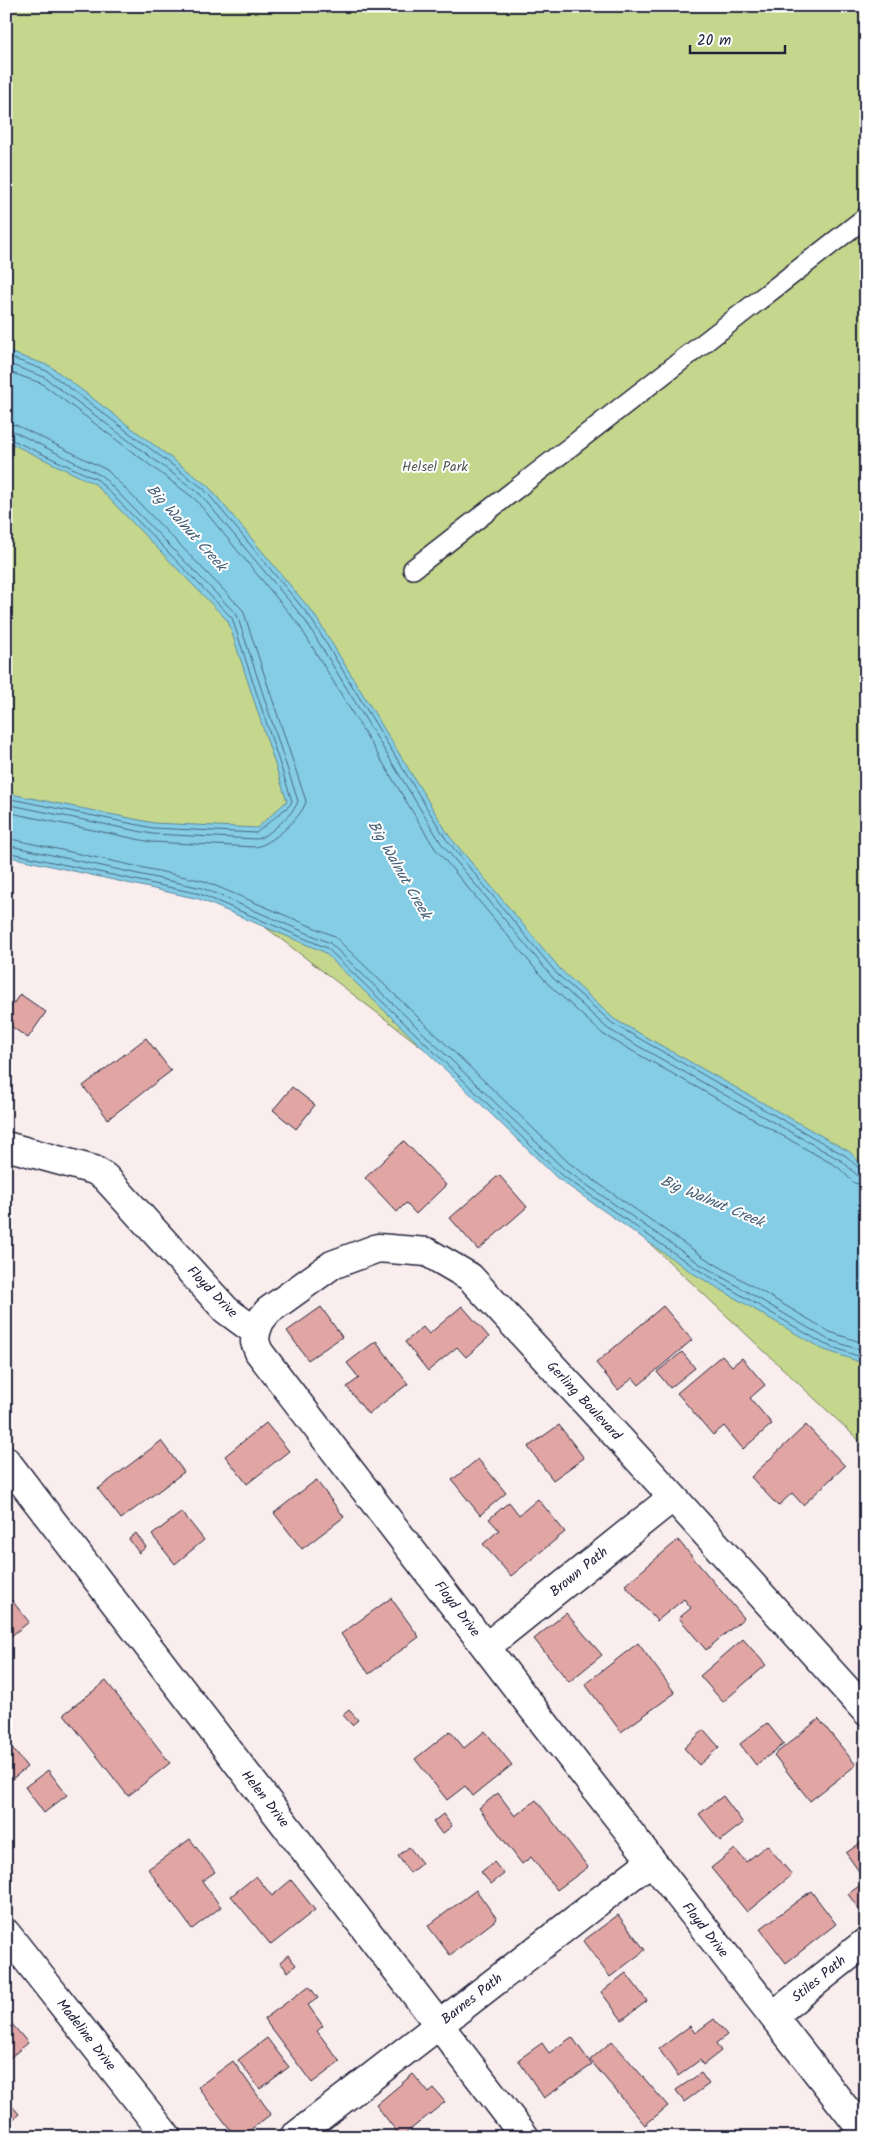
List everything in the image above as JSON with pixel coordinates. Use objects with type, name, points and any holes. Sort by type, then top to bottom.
[{"type":"street","name":"Floyd Drive","points":[[6,1146],[94,1170],[105,1178],[226,1310],[256,1332],[255,1342],[260,1352],[650,1861],[866,2135]]},
{"type":"street","name":"Gerling Boulevard","points":[[256,1332],[260,1321],[268,1312],[332,1265],[378,1248],[427,1252],[470,1277],[673,1497],[866,1711]]},
{"type":"street","name":"Helen Drive","points":[[6,1461],[524,2137]]},
{"type":"street","name":"Brown Path","points":[[486,1647],[673,1497]]},
{"type":"street","name":"Barnes Path","points":[[294,2137],[650,1861]]},
{"type":"street","name":"Madeline Drive","points":[[6,1933],[166,2137]]},
{"type":"street","name":"Stiles Path","points":[[773,2016],[866,1942]]},
{"type":"lane","points":[[413,569],[866,217]]},
{"type":"green space","name":"Helsel Park","points":[[6,6],[866,6],[866,1447],[525,1126],[205,881],[6,842]]},
{"type":"water","name":"Big Walnut Creek","points":[[6,351],[50,366],[208,486],[314,614],[450,837],[561,970],[614,1019],[850,1152],[866,1169],[866,1364],[822,1349],[694,1274],[557,1178],[324,952],[199,899],[6,856],[6,793],[154,823],[257,828],[287,801],[228,621],[95,484],[6,441]]},
{"type":"building","points":[[20,994],[46,1012],[28,1038],[6,1023],[6,1014]]},
{"type":"building","points":[[146,1038],[171,1071],[108,1119],[83,1086]]},
{"type":"building","points":[[292,1087],[315,1105],[296,1129],[273,1110]]},
{"type":"building","points":[[404,1141],[446,1185],[416,1214],[406,1203],[397,1212],[365,1178]]},
{"type":"building","points":[[499,1175],[527,1207],[478,1250],[450,1218]]},
{"type":"building","points":[[462,1306],[489,1337],[466,1357],[457,1347],[428,1371],[405,1342],[423,1327],[429,1334]]},
{"type":"building","points":[[663,1306],[692,1340],[639,1385],[633,1378],[618,1390],[596,1363]]},
{"type":"building","points":[[321,1307],[342,1337],[308,1360],[287,1331]]},
{"type":"building","points":[[376,1341],[408,1384],[368,1414],[347,1387],[359,1378],[347,1363]]},
{"type":"building","points":[[682,1352],[695,1368],[670,1388],[657,1372]]},
{"type":"building","points":[[722,1355],[732,1366],[742,1358],[765,1385],[750,1398],[772,1424],[743,1449],[724,1426],[713,1435],[677,1393]]},
{"type":"building","points":[[266,1423],[289,1451],[247,1484],[225,1456]]},
{"type":"building","points":[[559,1425],[584,1458],[553,1480],[528,1447]]},
{"type":"building","points":[[806,1425],[845,1466],[803,1505],[792,1493],[778,1506],[751,1477]]},
{"type":"building","points":[[161,1441],[184,1472],[121,1519],[98,1489]]},
{"type":"building","points":[[478,1459],[506,1493],[480,1515],[452,1480]]},
{"type":"building","points":[[316,1480],[344,1517],[302,1549],[274,1513]]},
{"type":"building","points":[[538,1499],[565,1532],[511,1576],[483,1544],[499,1530],[489,1519],[509,1502],[519,1515]]},
{"type":"building","points":[[182,1512],[204,1540],[175,1564],[152,1535]]},
{"type":"building","points":[[136,1533],[146,1547],[139,1553],[129,1539]]},
{"type":"building","points":[[678,1540],[744,1618],[706,1650],[679,1618],[691,1608],[684,1599],[657,1621],[625,1585]]},
{"type":"building","points":[[6,1593],[29,1622],[6,1640]]},
{"type":"building","points":[[391,1598],[419,1637],[369,1674],[341,1634]]},
{"type":"building","points":[[566,1613],[602,1655],[569,1682],[534,1639]]},
{"type":"building","points":[[743,1639],[766,1665],[723,1702],[700,1676]]},
{"type":"building","points":[[638,1643],[675,1693],[621,1732],[585,1684]]},
{"type":"building","points":[[106,1681],[170,1763],[128,1796],[64,1714]]},
{"type":"building","points":[[349,1710],[358,1720],[352,1725],[343,1715]]},
{"type":"building","points":[[819,1719],[856,1765],[810,1801],[774,1755]]},
{"type":"building","points":[[767,1723],[784,1744],[756,1765],[740,1744]]},
{"type":"building","points":[[704,1730],[719,1747],[699,1765],[684,1748]]},
{"type":"building","points":[[450,1731],[464,1748],[485,1731],[512,1765],[473,1796],[465,1786],[447,1800],[415,1759]]},
{"type":"building","points":[[6,1740],[27,1767],[6,1784]]},
{"type":"building","points":[[48,1770],[67,1795],[44,1813],[25,1787]]},
{"type":"building","points":[[498,1793],[515,1816],[536,1800],[588,1867],[557,1890],[531,1857],[522,1864],[479,1808]]},
{"type":"building","points":[[723,1796],[743,1823],[720,1841],[699,1814]]},
{"type":"building","points":[[443,1814],[452,1826],[442,1834],[433,1822]]},
{"type":"building","points":[[190,1839],[215,1872],[202,1881],[221,1907],[192,1929],[148,1869]]},
{"type":"building","points":[[866,1839],[866,1879],[865,1880],[846,1853]]},
{"type":"building","points":[[767,1845],[792,1875],[747,1912],[711,1868],[735,1849],[746,1862]]},
{"type":"building","points":[[409,1847],[422,1863],[410,1873],[398,1856]]},
{"type":"building","points":[[494,1862],[504,1874],[491,1884],[481,1872]]},
{"type":"building","points":[[256,1876],[272,1896],[291,1880],[315,1910],[271,1945],[231,1896]]},
{"type":"building","points":[[866,1881],[866,1918],[865,1918],[848,1894]]},
{"type":"building","points":[[476,1890],[497,1919],[450,1955],[428,1926]]},
{"type":"building","points":[[811,1891],[836,1924],[786,1963],[760,1929]]},
{"type":"building","points":[[618,1915],[645,1950],[610,1977],[583,1941]]},
{"type":"building","points":[[288,1955],[296,1965],[288,1972],[280,1962]]},
{"type":"building","points":[[626,1973],[647,2001],[622,2020],[601,1992]]},
{"type":"building","points":[[309,1986],[318,1998],[308,2005],[323,2026],[317,2031],[340,2062],[312,2083],[264,2019]]},
{"type":"building","points":[[6,2017],[28,2043],[6,2061]]},
{"type":"building","points":[[714,2019],[727,2035],[716,2043],[721,2051],[703,2065],[700,2060],[678,2076],[659,2049],[690,2026],[695,2033]]},
{"type":"building","points":[[572,2037],[592,2065],[544,2098],[518,2060],[542,2043],[549,2053]]},
{"type":"building","points":[[267,2038],[289,2067],[260,2089],[238,2060]]},
{"type":"building","points":[[612,2041],[668,2106],[645,2125],[590,2060]]},
{"type":"building","points":[[233,2061],[271,2114],[241,2137],[236,2137],[198,2087]]},
{"type":"building","points":[[701,2073],[709,2084],[684,2102],[676,2090]]},
{"type":"building","points":[[413,2074],[429,2093],[434,2089],[445,2102],[401,2137],[376,2105]]},
{"type":"building","points":[[6,2099],[19,2114],[6,2126]]},
{"type":"building","points":[[377,2129],[383,2137],[366,2137]]}]
